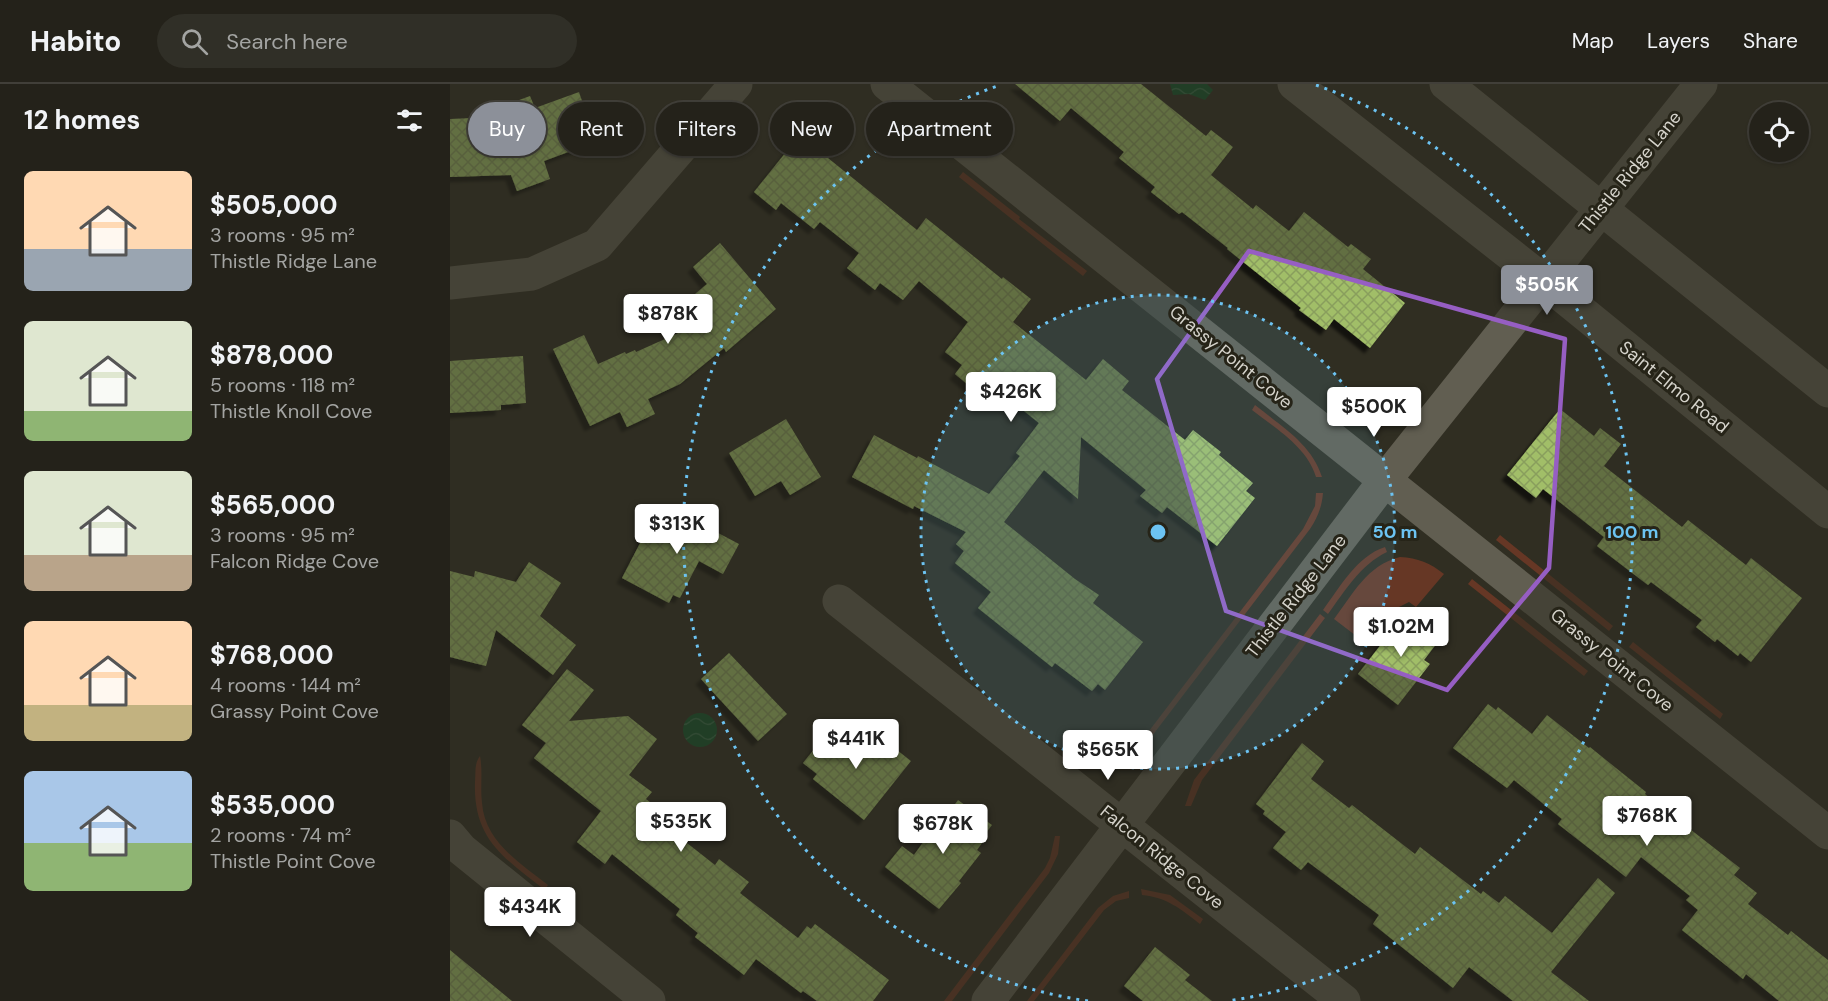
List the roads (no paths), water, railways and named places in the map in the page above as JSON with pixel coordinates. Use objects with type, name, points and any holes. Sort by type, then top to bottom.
[{"type":"street","points":[[450,283],[532,274],[597,245],[736,84]]},
{"type":"street","name":"Grassy Point Cove","points":[[887,84],[1828,833]]},
{"type":"street","name":"Saint Elmo Road","points":[[1294,84],[1544,281],[1828,512]]},
{"type":"street","points":[[1446,84],[1828,391]]},
{"type":"street","name":"Thistle Ridge Lane","points":[[988,1001],[1385,480],[1701,84]]},
{"type":"street","name":"Falcon Ridge Cove","points":[[839,601],[1344,1001]]},
{"type":"street","points":[[450,836],[461,849],[649,1001]]},
{"type":"water","points":[[1170,84],[1207,84],[1213,90],[1205,100],[1189,94],[1173,95]]},
{"type":"water","points":[[700,713],[712,718],[717,730],[712,742],[700,747],[688,742],[683,730],[688,718]]}]
